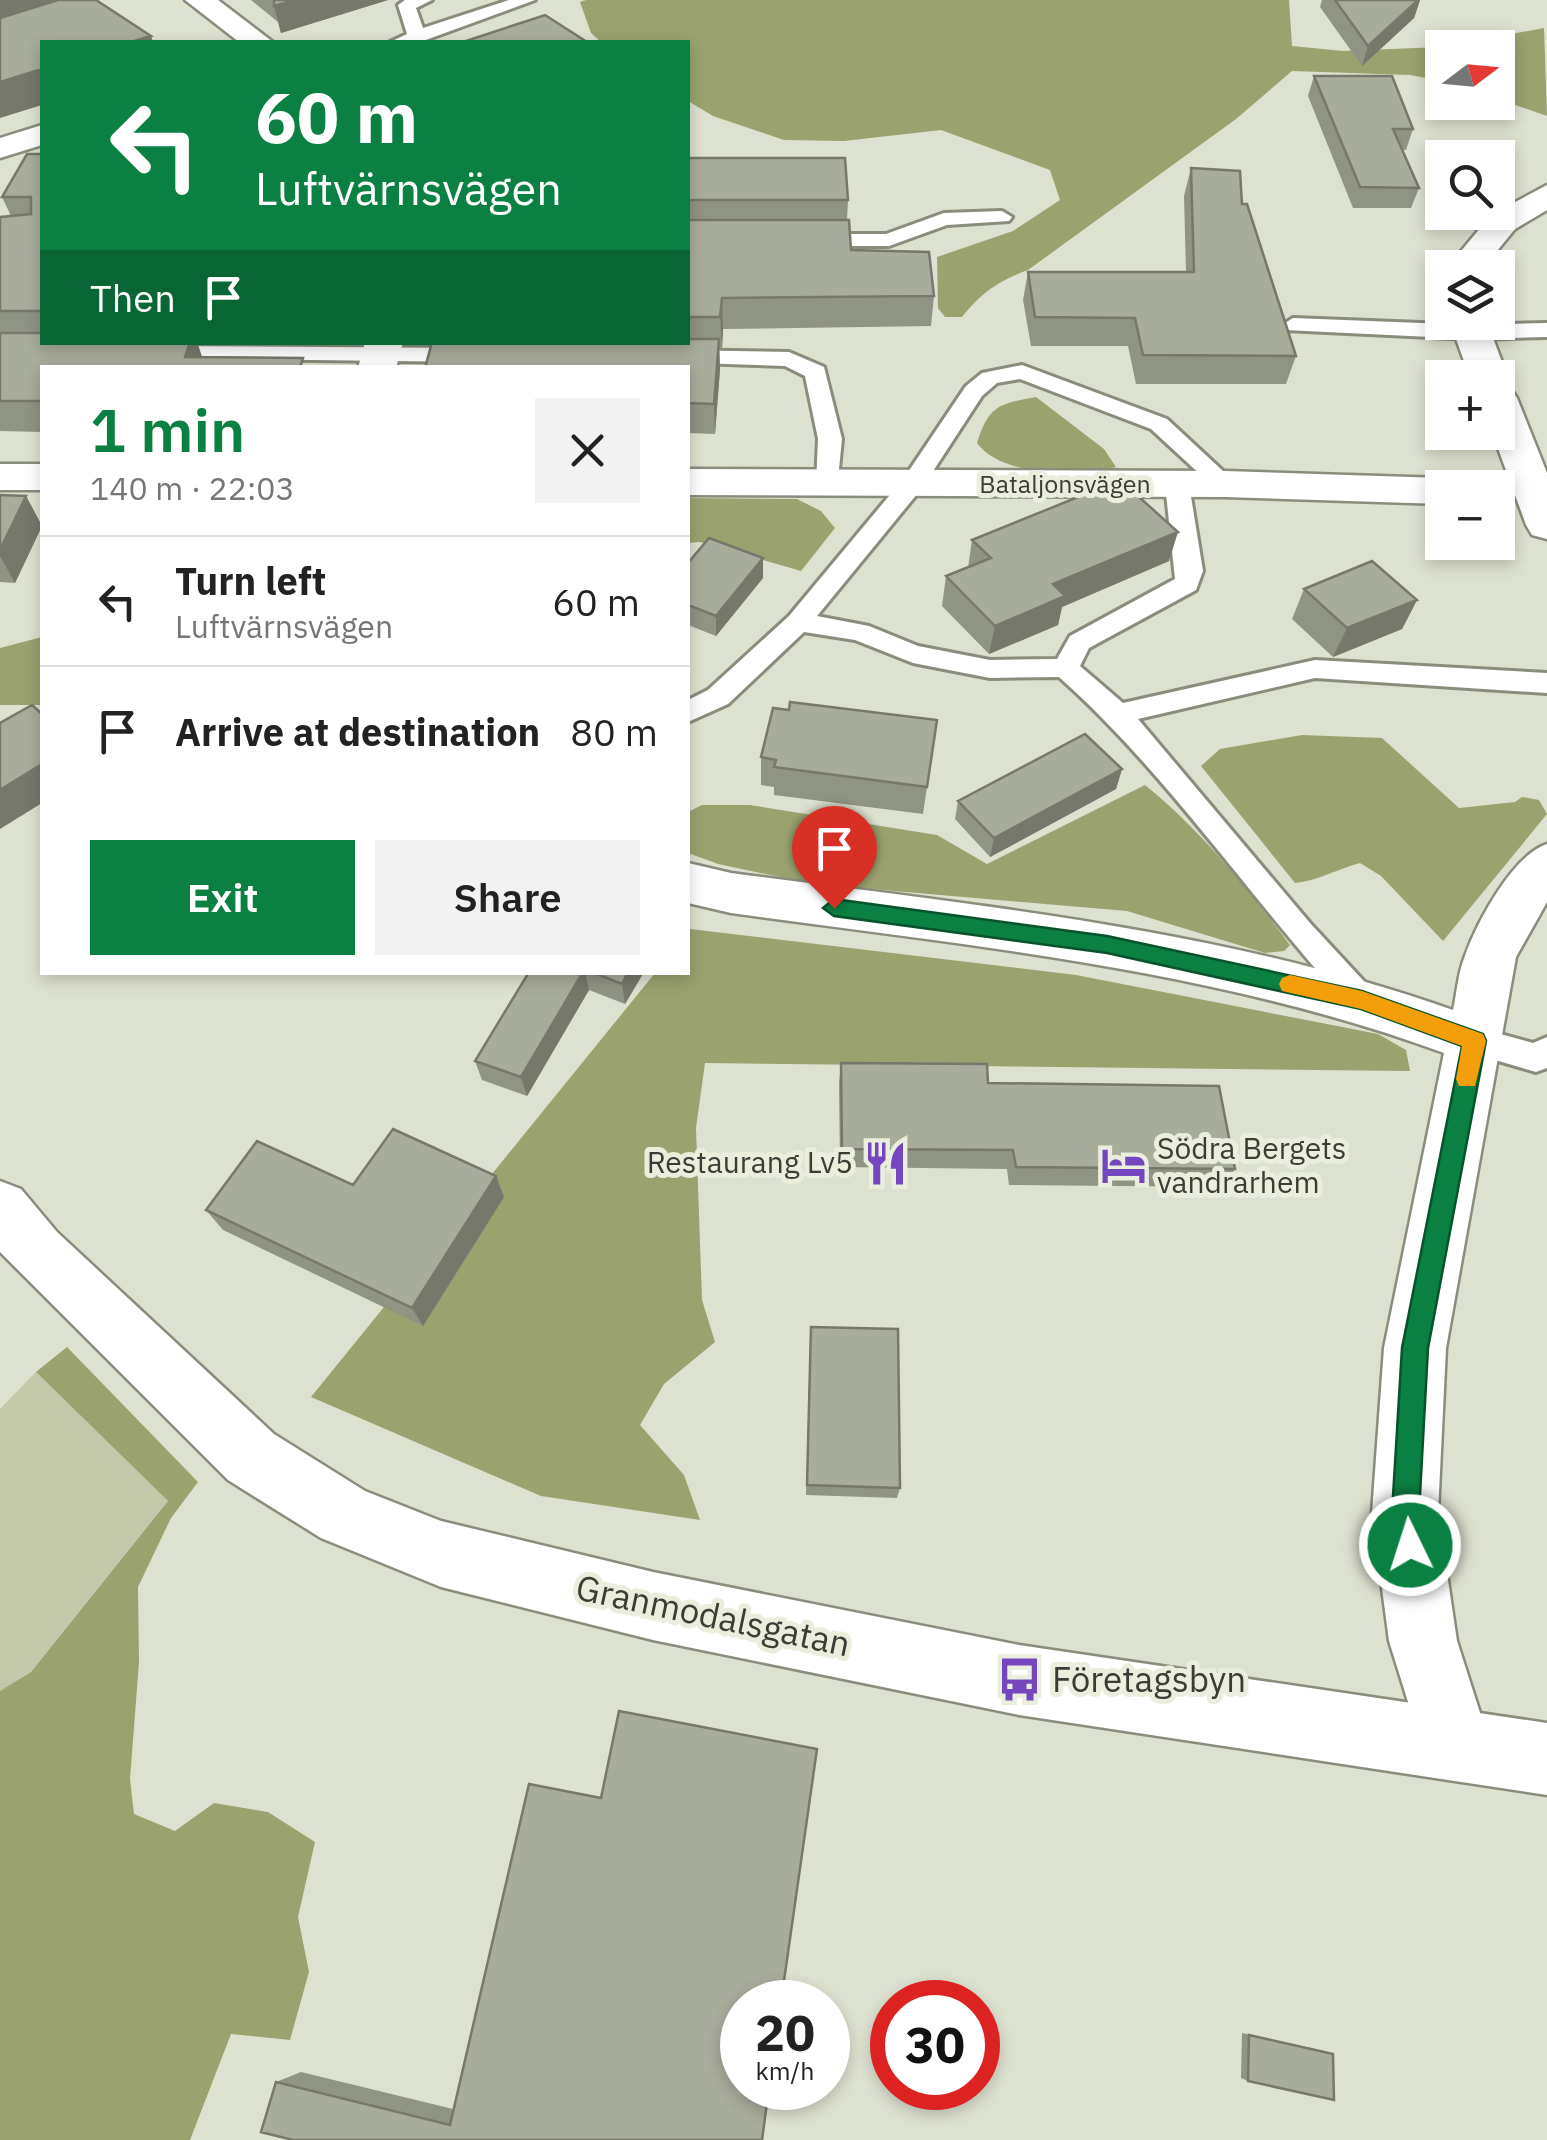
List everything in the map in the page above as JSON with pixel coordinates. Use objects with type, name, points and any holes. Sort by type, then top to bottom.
[{"type":"street","points":[[199,0],[255,40]]},
{"type":"street","points":[[0,148],[40,136]]},
{"type":"street","points":[[1479,250],[1503,222],[1547,195]]},
{"type":"street","points":[[1512,450],[1527,509]]},
{"type":"street","points":[[0,477],[40,476]]},
{"type":"street","name":"Bataljonsvägen","points":[[690,482],[1225,484],[1425,490]]},
{"type":"street","points":[[1454,1744],[1423,1641],[1405,1513],[1415,1348],[1490,957],[1515,908],[1547,862]]},
{"type":"street","points":[[690,882],[786,901],[1107,944],[1362,1000],[1475,1041]]},
{"type":"street","name":"Granmodalsgatan","points":[[0,1208],[36,1251],[251,1457],[344,1515],[441,1554],[653,1606],[1019,1680],[1547,1759]]},
{"type":"lane","points":[[423,0],[407,5],[408,40],[526,0]]},
{"type":"lane","points":[[779,240],[889,240],[944,219],[1002,216]]},
{"type":"lane","points":[[1293,324],[1425,327]]},
{"type":"lane","points":[[1515,329],[1547,330]]},
{"type":"lane","points":[[133,353],[498,356]]},
{"type":"lane","points":[[653,357],[789,359],[816,372],[830,439],[828,484]]},
{"type":"lane","points":[[690,711],[718,697],[798,622],[913,483],[974,391],[990,378],[1022,372],[1159,424],[1225,484]]},
{"type":"lane","points":[[1065,668],[1079,642],[1187,584],[1190,571],[1177,484]]},
{"type":"lane","points":[[798,622],[860,632],[914,654],[990,668],[1065,668],[1118,714],[1287,918],[1362,1000]]},
{"type":"lane","points":[[1118,714],[1315,670],[1547,684]]},
{"type":"lane","points":[[1475,1041],[1536,1058],[1547,1051]]},
{"type":"green space","points":[[586,0],[1289,0],[1292,46],[1343,51],[1425,48],[1425,78],[1292,71],[1236,119],[1028,270],[991,288],[962,317],[945,317],[938,308],[937,257],[1013,231],[1060,200],[1050,170],[941,130],[844,141],[784,140],[713,116],[690,102],[690,40],[599,40],[591,33],[580,2]]},
{"type":"green space","points":[[1544,28],[1547,116],[1515,105],[1515,33]]},
{"type":"green space","points":[[1036,397],[1104,449],[1116,467],[1081,472],[1021,468],[989,454],[977,443],[986,421],[997,408]]},
{"type":"green space","points":[[690,498],[797,499],[821,511],[835,528],[801,571],[700,542],[690,543]]},
{"type":"green space","points":[[40,638],[40,705],[0,705],[0,648]]},
{"type":"green space","points":[[1302,735],[1382,738],[1459,808],[1515,802],[1522,797],[1539,800],[1547,814],[1443,941],[1381,876],[1360,863],[1295,883],[1201,766],[1220,749]]},
{"type":"green space","points":[[1145,785],[1204,840],[1290,945],[1284,951],[1265,953],[1127,911],[813,884],[718,864],[690,854],[690,811],[702,805],[750,805],[937,835],[987,864]]},
{"type":"green space","points":[[690,929],[1076,975],[1378,1034],[1406,1050],[1410,1071],[705,1063],[696,1128],[702,1300],[715,1342],[664,1384],[640,1425],[684,1475],[700,1520],[541,1496],[311,1397],[653,975],[690,975]]},
{"type":"green space","points":[[67,1347],[198,1482],[171,1518],[138,1587],[139,1662],[130,1779],[134,1814],[175,1831],[214,1803],[268,1812],[315,1842],[298,1917],[309,1972],[290,2040],[231,2034],[190,2140],[0,2140],[0,1691],[31,1672],[168,1501],[36,1372]]},
{"type":"green space","points":[[36,1372],[168,1501],[31,1672],[0,1691],[0,1409]]},
{"type":"building","points":[[58,0],[96,0],[151,36],[138,40],[40,40],[40,70],[0,82],[0,18]]},
{"type":"building","points":[[274,0],[295,0],[274,6]]},
{"type":"building","points":[[1335,0],[1418,0],[1368,46]]},
{"type":"building","points":[[545,15],[584,40],[469,40]]},
{"type":"building","points":[[1314,76],[1392,76],[1413,129],[1393,129],[1419,188],[1360,187]]},
{"type":"building","points":[[27,154],[40,154],[40,311],[0,311],[0,217],[31,214],[31,197],[2,197]]},
{"type":"building","points":[[690,158],[845,158],[848,200],[690,200]]},
{"type":"building","points":[[1191,168],[1240,171],[1242,204],[1247,204],[1296,356],[1143,355],[1135,318],[1035,317],[1028,272],[1194,272]]},
{"type":"building","points":[[690,220],[849,220],[851,250],[929,252],[934,296],[722,298],[720,317],[690,317]]},
{"type":"building","points":[[0,333],[40,333],[40,345],[189,345],[185,357],[303,358],[301,365],[40,365],[40,401],[0,401]]},
{"type":"building","points":[[690,339],[719,339],[714,404],[690,403],[690,365],[426,365],[431,345],[690,345]]},
{"type":"building","points":[[1120,480],[1178,532],[1053,584],[1065,596],[995,626],[946,576],[991,558],[972,540]]},
{"type":"building","points":[[0,495],[26,496],[0,550]]},
{"type":"building","points":[[709,538],[763,558],[716,616],[690,606],[690,561]]},
{"type":"building","points":[[1372,561],[1417,600],[1347,628],[1304,589]]},
{"type":"building","points":[[790,702],[937,720],[927,787],[774,767],[776,760],[761,757],[773,708],[789,710]]},
{"type":"building","points":[[32,705],[40,712],[40,765],[0,790],[0,723]]},
{"type":"building","points":[[1085,734],[1122,769],[994,838],[958,801]]},
{"type":"building","points":[[527,975],[581,975],[521,1077],[475,1061]]},
{"type":"building","points":[[600,975],[626,975],[622,984]]},
{"type":"building","points":[[841,1063],[987,1064],[988,1083],[1219,1086],[1235,1169],[1016,1167],[1013,1150],[842,1149]]},
{"type":"building","points":[[393,1129],[496,1176],[412,1308],[206,1210],[257,1141],[353,1185]]},
{"type":"building","points":[[811,1327],[898,1329],[900,1488],[807,1485]]},
{"type":"building","points":[[619,1711],[817,1749],[784,1980],[720,1980],[720,2110],[766,2110],[762,2140],[293,2140],[261,2132],[276,2082],[450,2125],[529,1784],[601,1798]]},
{"type":"building","points":[[1249,2035],[1333,2054],[1334,2100],[1248,2081]]},
{"type":"slow traffic","points":[[1290,984],[1362,1000],[1475,1041],[1467,1079]]},
{"type":"place","name":"Restaurang Lv5","points":[[886,1163]]},
{"type":"place","name":"Södra Bergets vandrarhem","points":[[1124,1166]]},
{"type":"place","name":"Företagsbyn","points":[[1019,1680]]},
{"type":"route","points":[[834,908],[1107,944],[1362,1000],[1475,1041],[1415,1348],[1405,1513],[1410,1545]]}]
